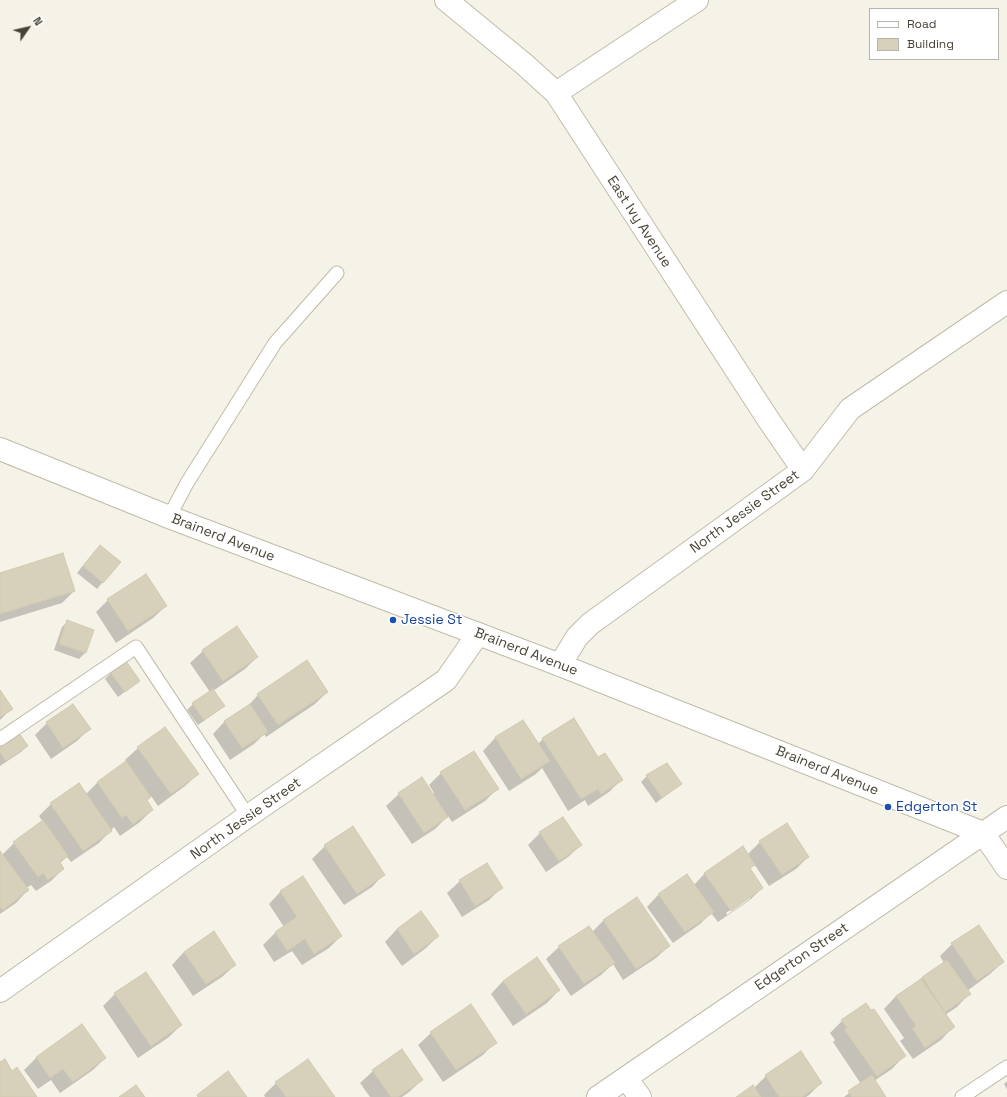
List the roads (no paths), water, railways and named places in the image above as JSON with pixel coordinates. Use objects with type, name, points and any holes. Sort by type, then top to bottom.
[{"type":"street","name":"East Ivy Avenue","points":[[446,0],[524,64],[556,94],[768,419],[803,470]]},
{"type":"street","points":[[556,94],[697,0]]},
{"type":"street","name":"North Jessie Street","points":[[560,665],[577,637],[590,624],[803,470],[850,409],[1007,302]]},
{"type":"street","name":"Brainerd Avenue","points":[[0,450],[169,517],[560,665],[983,833]]},
{"type":"street","name":"North Jessie Street","points":[[0,991],[248,816],[446,680],[478,634]]},
{"type":"street","name":"Edgerton Street","points":[[598,1097],[1007,817]]},
{"type":"street","points":[[983,833],[1007,868]]},
{"type":"street","points":[[626,1078],[640,1097]]},
{"type":"lane","points":[[169,517],[187,483],[275,343],[337,273]]},
{"type":"lane","points":[[0,739],[136,647],[248,816]]},
{"type":"lane","points":[[962,1097],[1007,1067]]},
{"type":"place","name":"Jessie St","points":[[393,620]]},
{"type":"place","name":"Edgerton St","points":[[888,807]]}]
